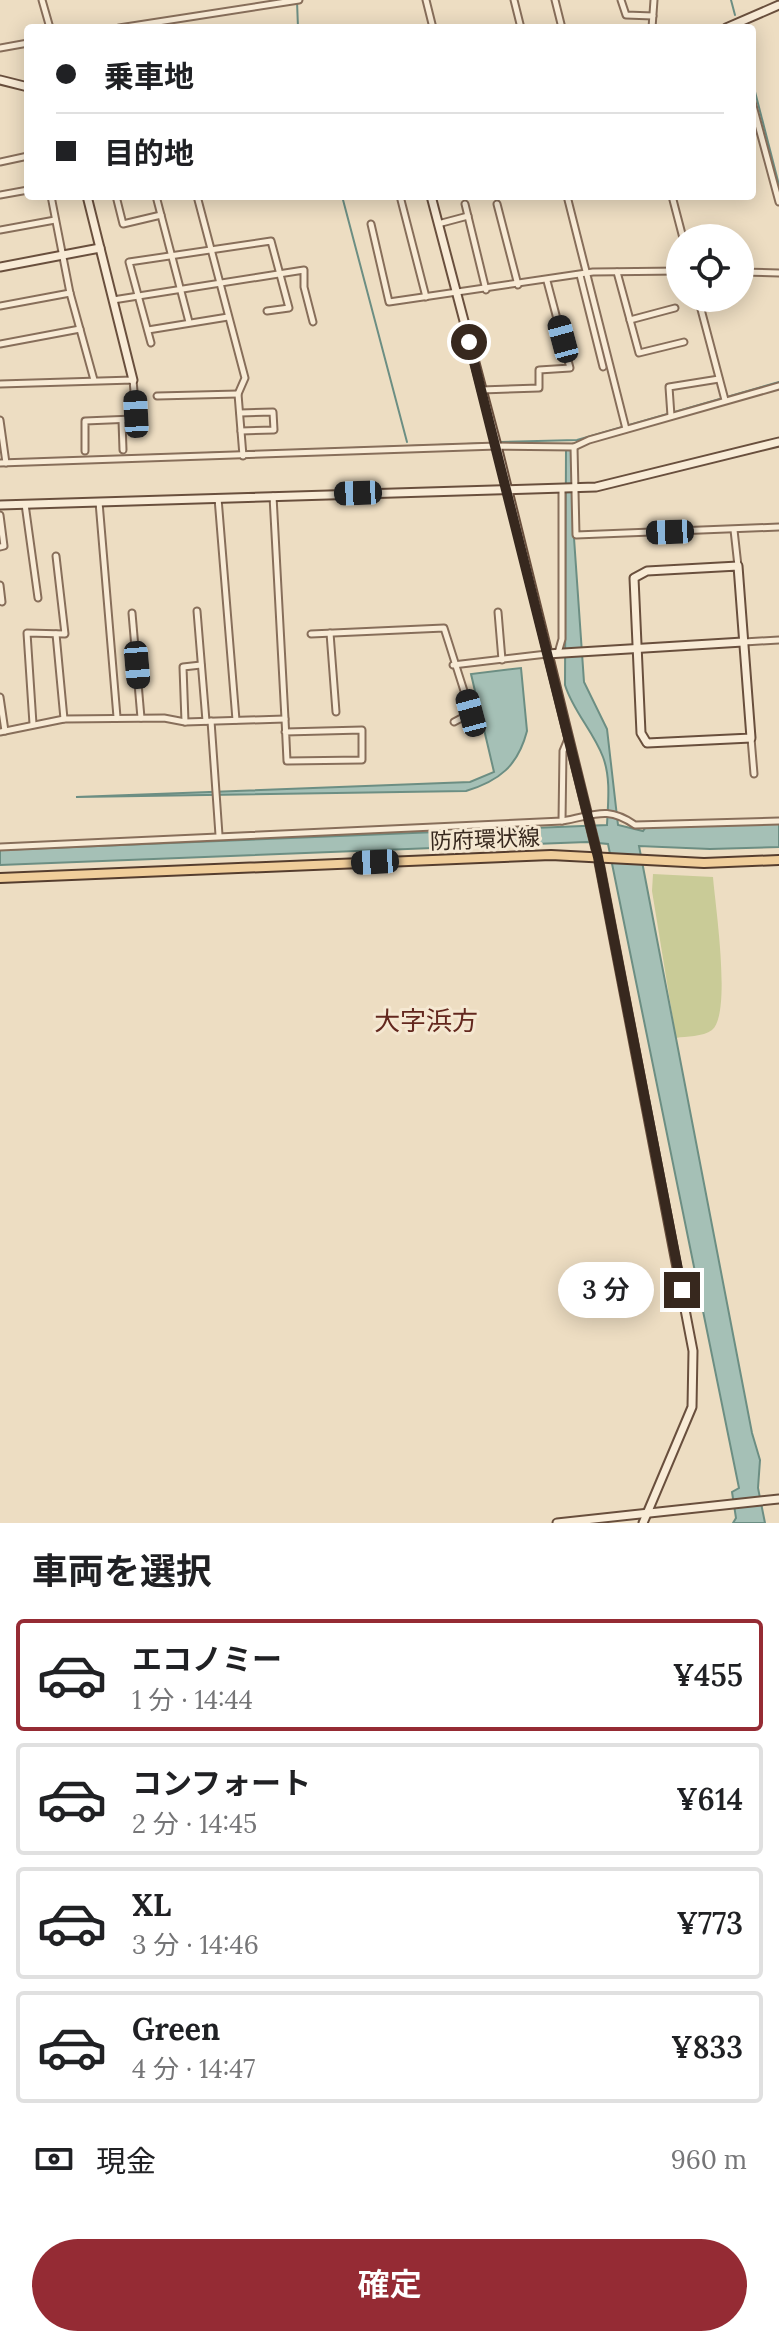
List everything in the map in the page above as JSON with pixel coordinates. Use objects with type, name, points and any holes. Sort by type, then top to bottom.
[{"type":"main road","name":"防府環状線","points":[[0,878],[469,858],[608,857],[704,863],[779,860]]},
{"type":"street","points":[[42,0],[49,24]]},
{"type":"street","points":[[144,24],[295,0]]},
{"type":"street","points":[[426,0],[432,24]]},
{"type":"street","points":[[514,0],[520,24]]},
{"type":"street","points":[[555,0],[561,24]]},
{"type":"street","points":[[621,0],[626,15],[653,16]]},
{"type":"street","points":[[652,24],[654,0]]},
{"type":"street","points":[[737,24],[779,5]]},
{"type":"street","points":[[0,39],[1,47],[24,44]]},
{"type":"street","points":[[0,80],[24,86]]},
{"type":"street","points":[[756,117],[779,202]]},
{"type":"street","points":[[0,162],[24,157]]},
{"type":"street","points":[[771,172],[779,173]]},
{"type":"street","points":[[0,195],[24,191]]},
{"type":"street","points":[[52,200],[70,293],[94,380]]},
{"type":"street","points":[[85,451],[85,421],[133,419],[136,414],[133,380],[88,200]]},
{"type":"street","points":[[117,200],[123,224],[161,215]]},
{"type":"street","points":[[157,200],[189,322]]},
{"type":"street","points":[[198,200],[245,378],[238,394],[243,456]]},
{"type":"street","points":[[401,200],[426,297]]},
{"type":"street","points":[[432,200],[497,446],[598,857],[662,1180],[695,1369],[692,1407],[687,1423],[643,1523]]},
{"type":"street","points":[[568,200],[608,368],[626,429]]},
{"type":"street","points":[[673,200],[679,224]]},
{"type":"street","points":[[465,204],[486,290]]},
{"type":"street","points":[[497,204],[518,285]]},
{"type":"street","points":[[438,224],[468,216]]},
{"type":"street","points":[[0,230],[55,220]]},
{"type":"street","points":[[371,224],[389,302],[587,274],[666,271]]},
{"type":"street","points":[[151,343],[129,262],[271,241],[289,308],[267,311]]},
{"type":"street","points":[[0,267],[100,248]]},
{"type":"street","points":[[113,300],[304,270],[304,287],[313,322]]},
{"type":"street","points":[[617,272],[639,353],[684,342]]},
{"type":"street","points":[[754,272],[779,273]]},
{"type":"street","points":[[580,275],[603,367]]},
{"type":"street","points":[[481,390],[539,388],[539,370],[570,368],[547,281]]},
{"type":"street","points":[[0,306],[70,293]]},
{"type":"street","points":[[630,320],[666,310]]},
{"type":"street","points":[[702,312],[725,400]]},
{"type":"street","points":[[148,330],[228,317]]},
{"type":"street","points":[[0,344],[80,329]]},
{"type":"street","points":[[671,416],[669,387],[719,379]]},
{"type":"street","points":[[0,384],[133,380]]},
{"type":"street","points":[[0,420],[3,463],[497,446],[574,447],[626,429],[779,386]]},
{"type":"street","points":[[157,396],[238,394]]},
{"type":"street","points":[[240,413],[273,412],[274,430],[241,431]]},
{"type":"street","points":[[122,420],[123,450]]},
{"type":"street","points":[[0,505],[574,488],[622,482],[779,442]]},
{"type":"street","points":[[574,447],[576,535],[779,527]]},
{"type":"street","points":[[560,653],[563,488]]},
{"type":"street","points":[[273,495],[285,732],[287,761],[362,760],[362,730],[285,732]]},
{"type":"street","points":[[218,497],[236,720]]},
{"type":"street","points":[[99,502],[117,717]]},
{"type":"street","points":[[25,504],[38,598]]},
{"type":"street","points":[[0,515],[4,546],[0,547]]},
{"type":"street","points":[[734,530],[754,774]]},
{"type":"street","points":[[33,724],[27,633],[65,634],[56,556]]},
{"type":"street","points":[[738,566],[647,571],[636,575],[633,584],[641,733],[647,743],[751,738]]},
{"type":"street","points":[[0,585],[2,602]]},
{"type":"street","points":[[197,611],[219,835]]},
{"type":"street","points":[[498,612],[502,660]]},
{"type":"street","points":[[132,613],[141,718]]},
{"type":"street","points":[[311,634],[444,628],[453,665],[464,685],[471,713],[454,722]]},
{"type":"street","points":[[330,633],[336,712]]},
{"type":"street","points":[[56,634],[64,719]]},
{"type":"street","points":[[453,665],[560,653],[779,640]]},
{"type":"street","points":[[185,722],[183,667],[201,665]]},
{"type":"street","points":[[0,697],[2,731],[64,719],[117,717],[185,722],[285,719]]},
{"type":"street","points":[[562,821],[563,751],[568,738]]},
{"type":"street","points":[[0,847],[562,821],[607,812],[617,813],[635,825],[779,821]]},
{"type":"street","points":[[557,1523],[732,1504],[779,1502]]},
{"type":"green space","points":[[653,874],[713,877],[721,958],[721,1003],[718,1020],[712,1030],[704,1034],[676,1038],[652,891]]},
{"type":"shaded area","points":[[573,449],[574,538],[584,682],[607,729],[618,825],[643,831],[646,827],[779,823],[779,847],[710,849],[639,846],[752,1433],[760,1460],[758,1488],[765,1523],[733,1523],[736,1518],[732,1492],[739,1488],[608,844],[587,842],[0,865],[0,850],[607,825],[606,765],[565,685],[566,450]]},
{"type":"shaded area","points":[[521,668],[527,731],[523,743],[506,770],[466,791],[76,797],[470,782],[494,772],[471,674]]},
{"type":"waterway","points":[[731,0],[735,15]]},
{"type":"waterway","points":[[297,1],[298,24]]},
{"type":"waterway","points":[[756,96],[779,185]]},
{"type":"waterway","points":[[343,200],[407,442]]},
{"type":"waterway","points":[[501,442],[577,440],[779,382]]},
{"type":"waterway","points":[[9,460],[494,443]]},
{"type":"district","name":"大字浜方","points":[[426,1020]]},
{"type":"route","points":[[469,342],[598,857],[682,1290]]}]
